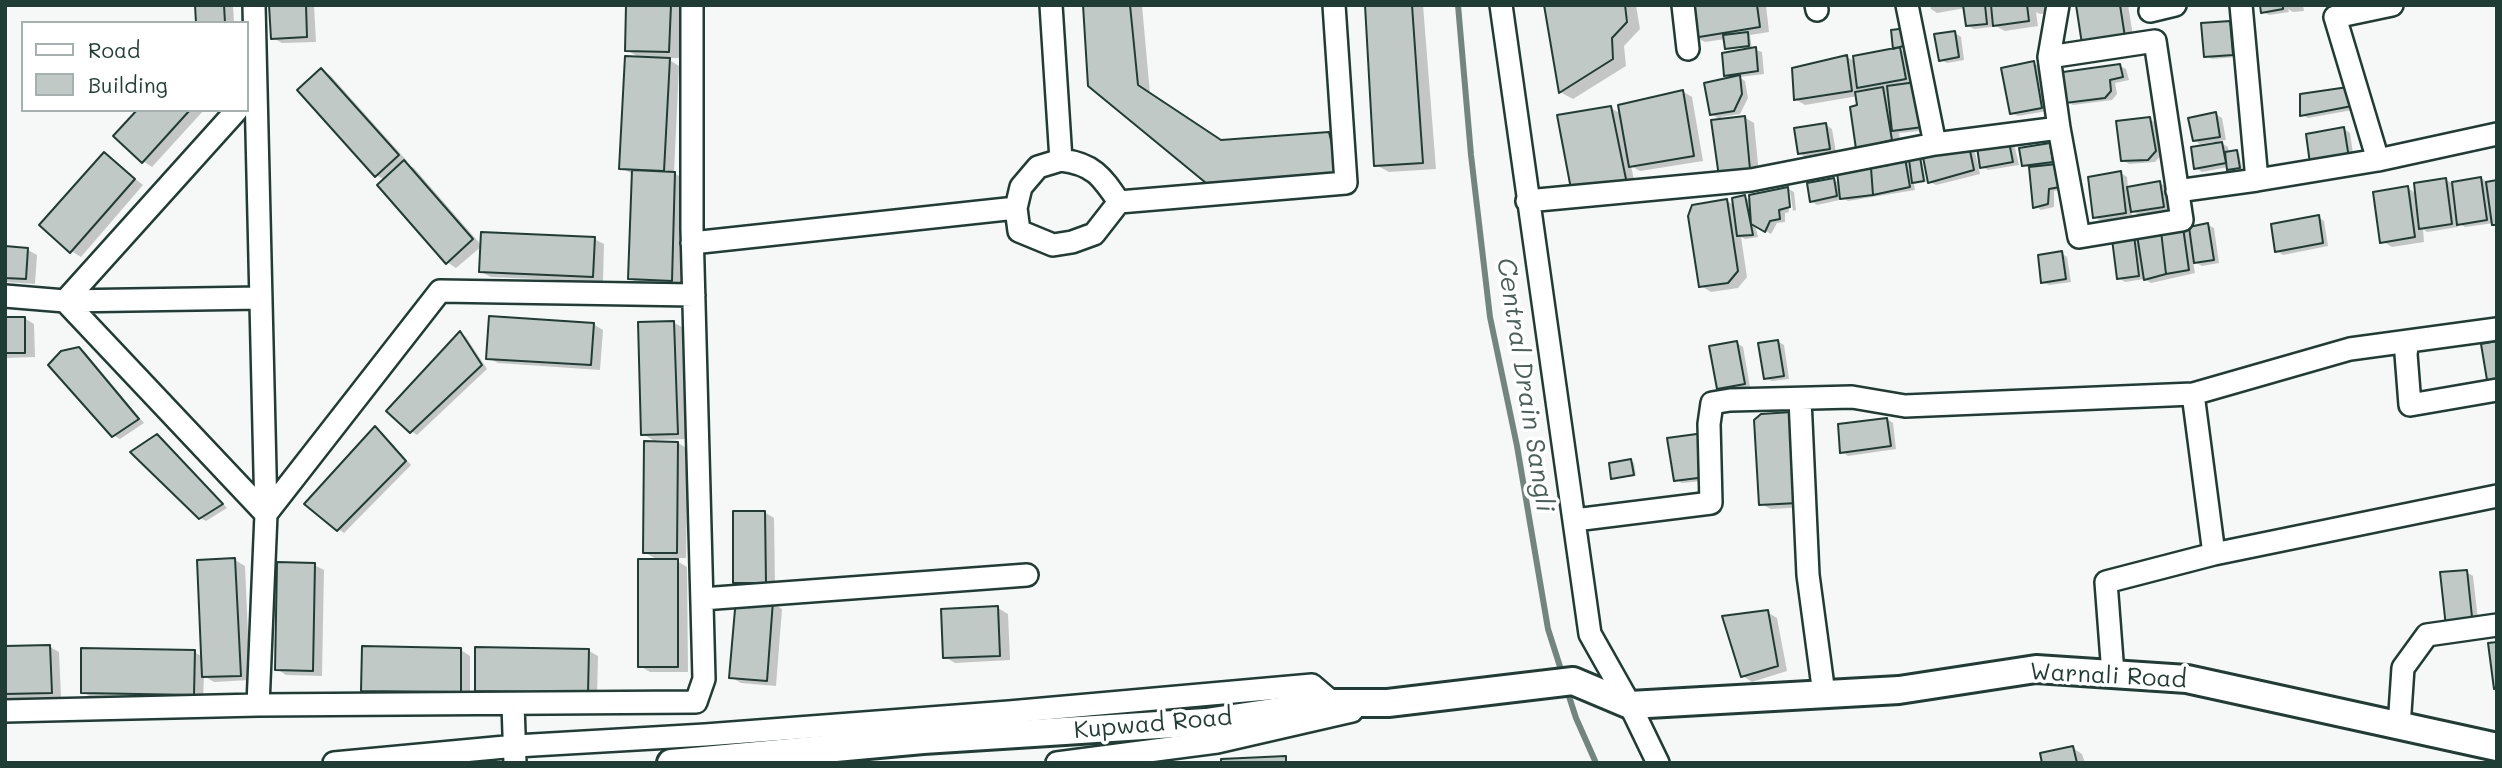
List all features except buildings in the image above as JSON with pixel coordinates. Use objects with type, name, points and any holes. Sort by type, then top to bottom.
[{"type":"main road","name":"Warnali Road","points":[[1630,705],[1899,690],[2036,669],[2187,679],[2497,747]]},
{"type":"main road","name":"Kupwad Road","points":[[671,763],[923,740],[1206,722],[1333,703],[1388,703],[1573,681],[1630,705]]},
{"type":"street","points":[[254,5],[252,94],[261,298],[266,514],[258,705]]},
{"type":"street","points":[[692,5],[692,243],[704,679],[696,702],[705,735]]},
{"type":"street","points":[[1051,5],[1061,160]]},
{"type":"street","points":[[1119,202],[1100,174],[1079,162],[1061,160],[1038,166],[1021,187],[1016,208],[1019,230],[1053,245],[1094,234],[1119,202],[1346,183],[1334,5]]},
{"type":"street","points":[[1501,5],[1590,634],[1630,705],[1658,763]]},
{"type":"street","points":[[1683,5],[1688,49]]},
{"type":"street","points":[[1907,5],[1935,144]]},
{"type":"street","points":[[2049,57],[2155,41],[2182,220],[2079,237],[2049,57],[2058,5]]},
{"type":"street","points":[[2150,11],[2175,5]]},
{"type":"street","points":[[2241,5],[2257,180]]},
{"type":"street","points":[[2378,160],[2335,17],[2392,5]]},
{"type":"street","points":[[65,301],[235,112]]},
{"type":"street","points":[[1527,201],[1751,180],[1935,144],[2059,128]]},
{"type":"street","points":[[2177,191],[2378,160],[2497,134]]},
{"type":"street","points":[[692,243],[1016,208]]},
{"type":"street","points":[[266,514],[440,291],[694,295]]},
{"type":"street","points":[[5,296],[65,301],[261,298]]},
{"type":"street","points":[[65,301],[266,514]]},
{"type":"street","points":[[1575,520],[1711,503],[1709,424],[1712,403],[1730,400],[1852,397],[1905,406],[2193,394],[2350,349],[2497,329]]},
{"type":"street","points":[[2408,341],[2406,354],[2410,405],[2497,390]]},
{"type":"street","points":[[2193,394],[2214,554]]},
{"type":"street","points":[[1800,399],[1808,575],[1824,694]]},
{"type":"street","points":[[2113,674],[2106,582],[2214,554],[2497,496]]},
{"type":"street","points":[[702,599],[1027,575]]},
{"type":"street","points":[[2399,727],[2403,668],[2427,635],[2497,625]]},
{"type":"street","points":[[334,763],[515,754],[705,735],[1312,685],[1333,703]]},
{"type":"street","points":[[5,711],[258,705],[696,702]]},
{"type":"street","points":[[1057,763],[1217,742],[1388,703]]},
{"type":"street","points":[[513,704],[515,754]]},
{"type":"waterway","name":"Central Drain Sangli","points":[[1458,5],[1471,155],[1490,317],[1517,446],[1548,629],[1563,676]]},
{"type":"waterway","name":"Central Drain Sangli","points":[[1566,687],[1596,763]]}]
